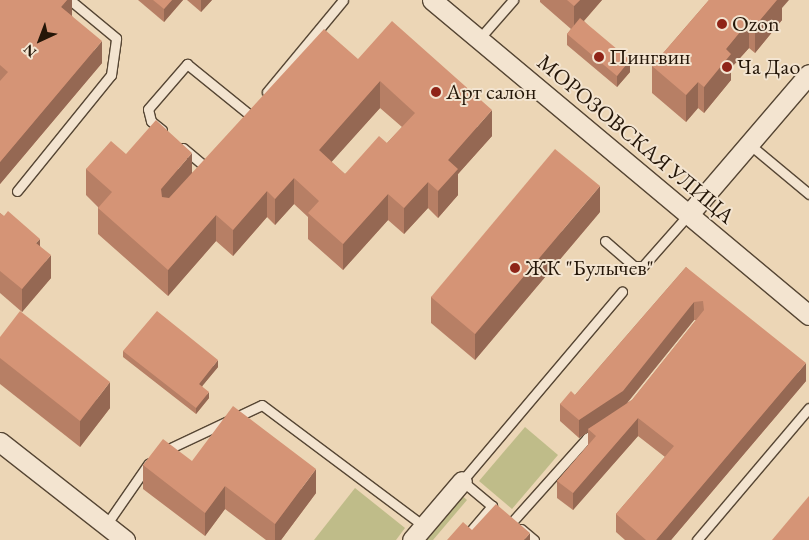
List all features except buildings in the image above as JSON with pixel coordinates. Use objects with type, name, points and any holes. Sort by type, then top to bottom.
[{"type":"street","name":"МОРОЗОВСКАЯ УЛИЦА","points":[[436,1],[479,40],[809,315]]},
{"type":"street","points":[[689,214],[809,74]]},
{"type":"street","points":[[0,442],[124,540]]},
{"type":"street","points":[[418,533],[462,481]]},
{"type":"lane","points":[[17,191],[111,75],[116,38],[70,0]]},
{"type":"lane","points":[[208,169],[151,121],[148,109],[187,64],[253,112],[343,0]]},
{"type":"lane","points":[[479,40],[513,0]]},
{"type":"lane","points":[[749,144],[809,194]]},
{"type":"lane","points":[[605,241],[634,266],[643,266],[689,214]]},
{"type":"lane","points":[[534,540],[462,481],[622,292]]},
{"type":"lane","points":[[106,525],[155,455],[262,405],[418,533]]},
{"type":"lane","points":[[697,540],[809,408]]},
{"type":"lane","points":[[463,540],[502,514],[587,438],[603,428]]},
{"type":"shaded area","points":[[525,427],[558,455],[512,509],[479,481]]},
{"type":"shaded area","points":[[355,488],[405,528],[396,540],[314,540]]},
{"type":"shaded area","points":[[460,494],[467,500],[433,540],[421,540]]},
{"type":"place","name":"Ozon","points":[[722,24]]},
{"type":"place","name":"Пингвин","points":[[599,57]]},
{"type":"place","name":"Ча Дао","points":[[727,67]]},
{"type":"place","name":"Арт салон","points":[[436,92]]},
{"type":"place","name":"ЖК \"Булычев\"","points":[[515,268]]}]
